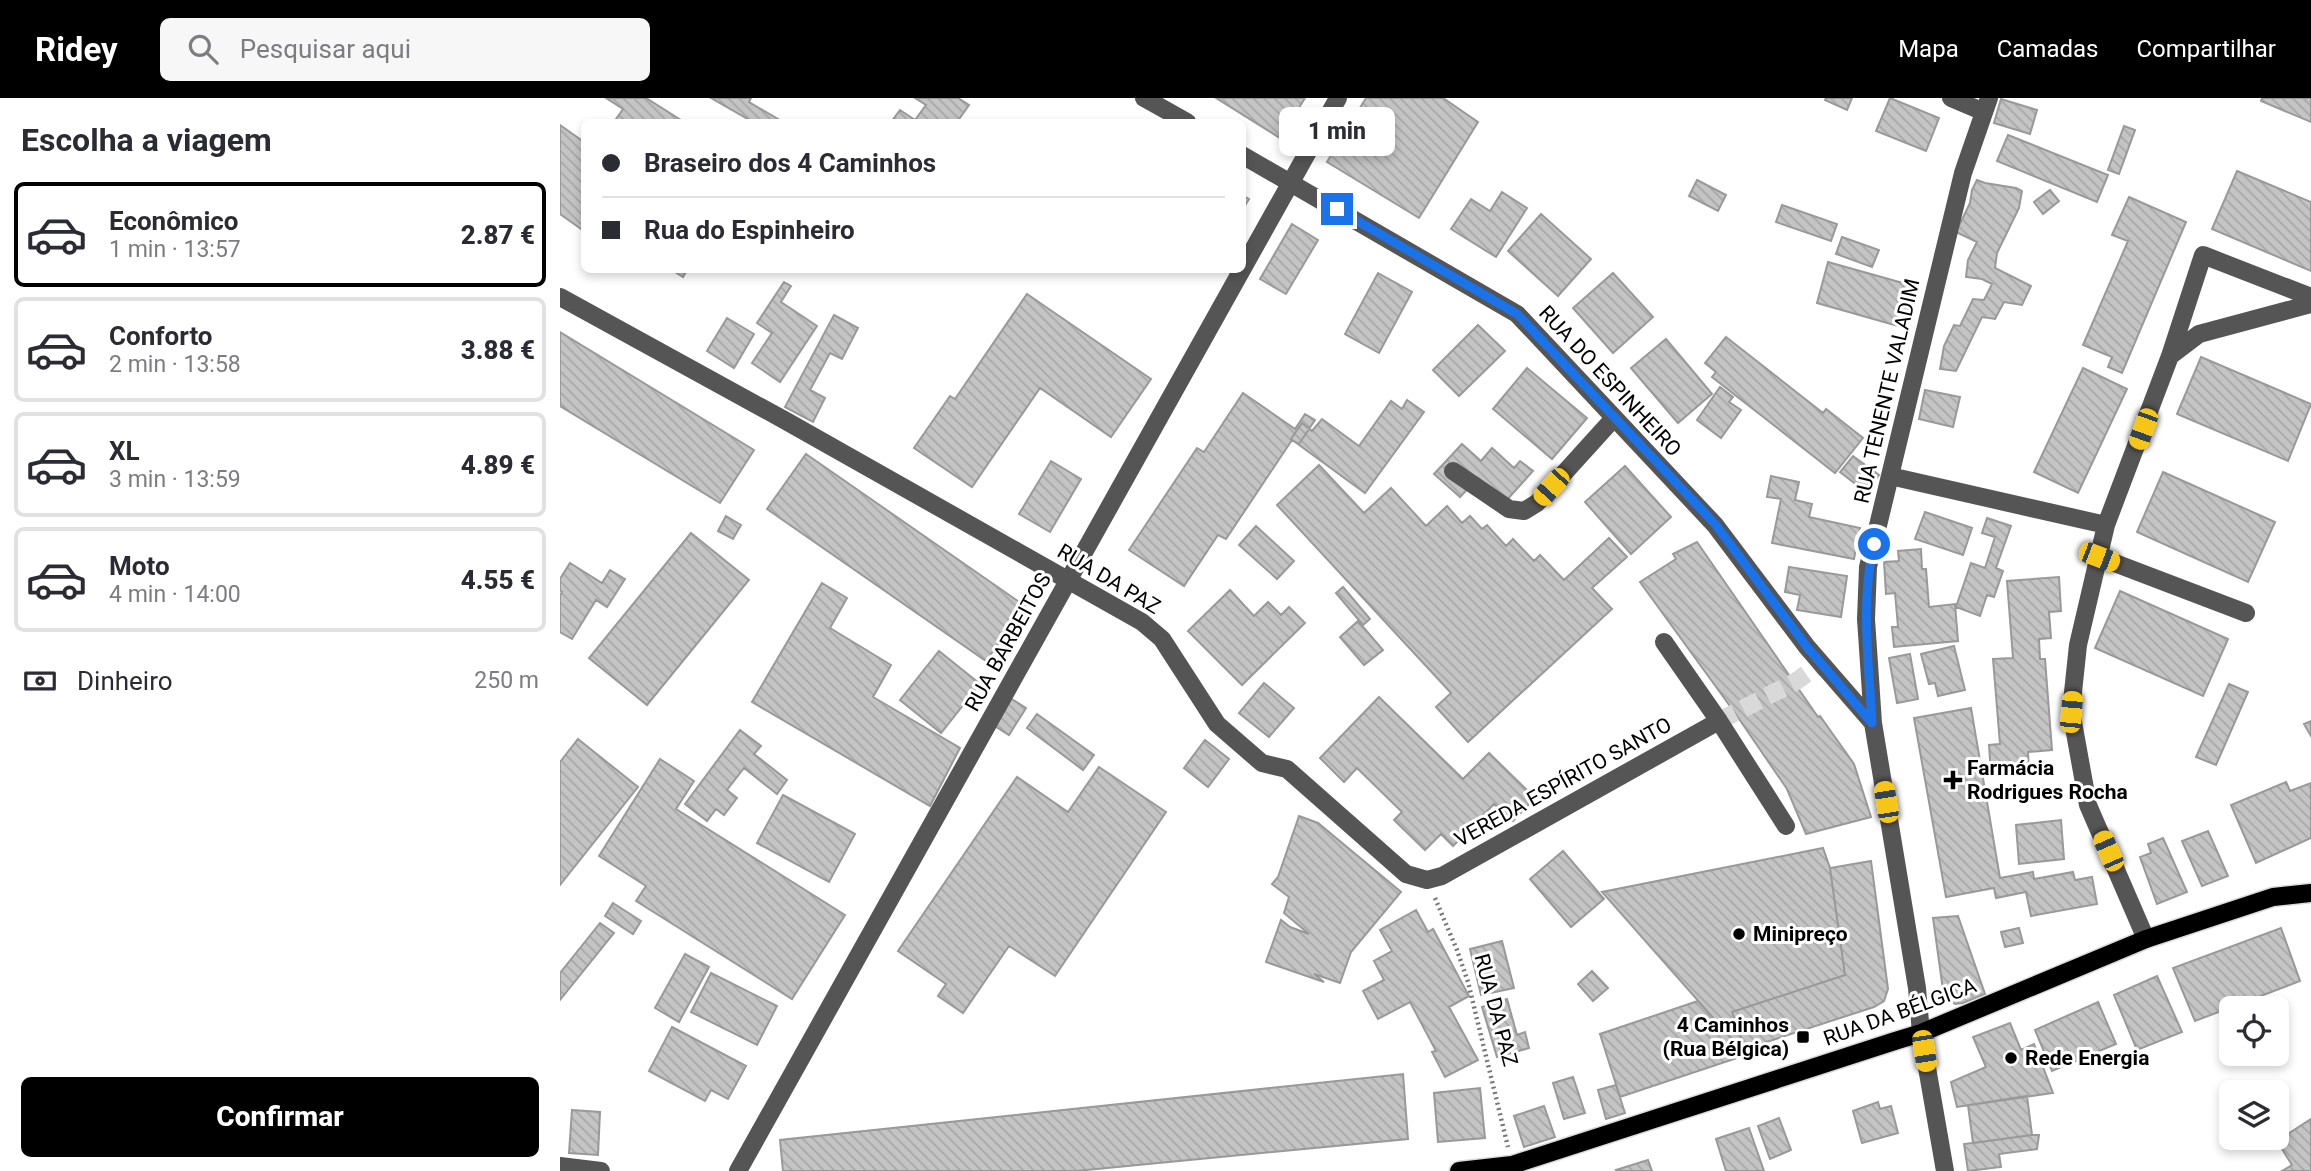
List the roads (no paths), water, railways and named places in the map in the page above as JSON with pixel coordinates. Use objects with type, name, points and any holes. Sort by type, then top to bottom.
[{"type":"main road","name":"RUA DA BÉLGICA","points":[[1459,1171],[1512,1165],[1921,1033],[2146,939],[2273,897],[2311,893]]},
{"type":"street","points":[[1144,98],[1182,119]]},
{"type":"street","name":"RUA BARBEITOS","points":[[1246,265],[1338,98]]},
{"type":"street","points":[[1951,98],[1986,105]]},
{"type":"street","name":"RUA TENENTE VALADIM","points":[[1945,1171],[1872,723],[1866,618],[1868,567],[1963,173],[1986,105]]},
{"type":"street","name":"RUA DO ESPINHEIRO","points":[[1246,157],[1517,314],[1715,524],[1807,647],[1872,723]]},
{"type":"street","points":[[2146,939],[2088,805],[2071,712],[2078,645],[2106,525],[2170,356],[2203,255],[2311,297]]},
{"type":"street","name":"RUA BARBEITOS","points":[[738,1171],[1241,273]]},
{"type":"street","name":"RUA DA PAZ","points":[[560,297],[1142,622],[1162,639],[1217,724],[1262,762],[1287,769],[1406,874],[1427,880]]},
{"type":"street","points":[[2170,356],[2199,334],[2311,304]]},
{"type":"street","points":[[1452,471],[1509,509],[1524,511],[1537,503],[1614,418]]},
{"type":"street","points":[[1891,476],[2106,525]]},
{"type":"street","points":[[2099,557],[2246,613]]},
{"type":"street","points":[[1664,642],[1719,721],[1786,826]]},
{"type":"street","name":"VEREDA ESPÍRITO SANTO","points":[[1427,880],[1442,876],[1719,721]]},
{"type":"street","points":[[560,1166],[601,1171]]},
{"type":"tunnel","points":[[1719,721],[1795,682],[1822,663]]},
{"type":"place","name":"Farmácia Rodrigues Rocha","points":[[1953,780]]},
{"type":"place","name":"Minipreço","points":[[1739,934]]},
{"type":"place","name":"4 Caminhos (Rua Bélgica)","points":[[1803,1037]]},
{"type":"place","name":"Rede Energia","points":[[2011,1058]]}]
